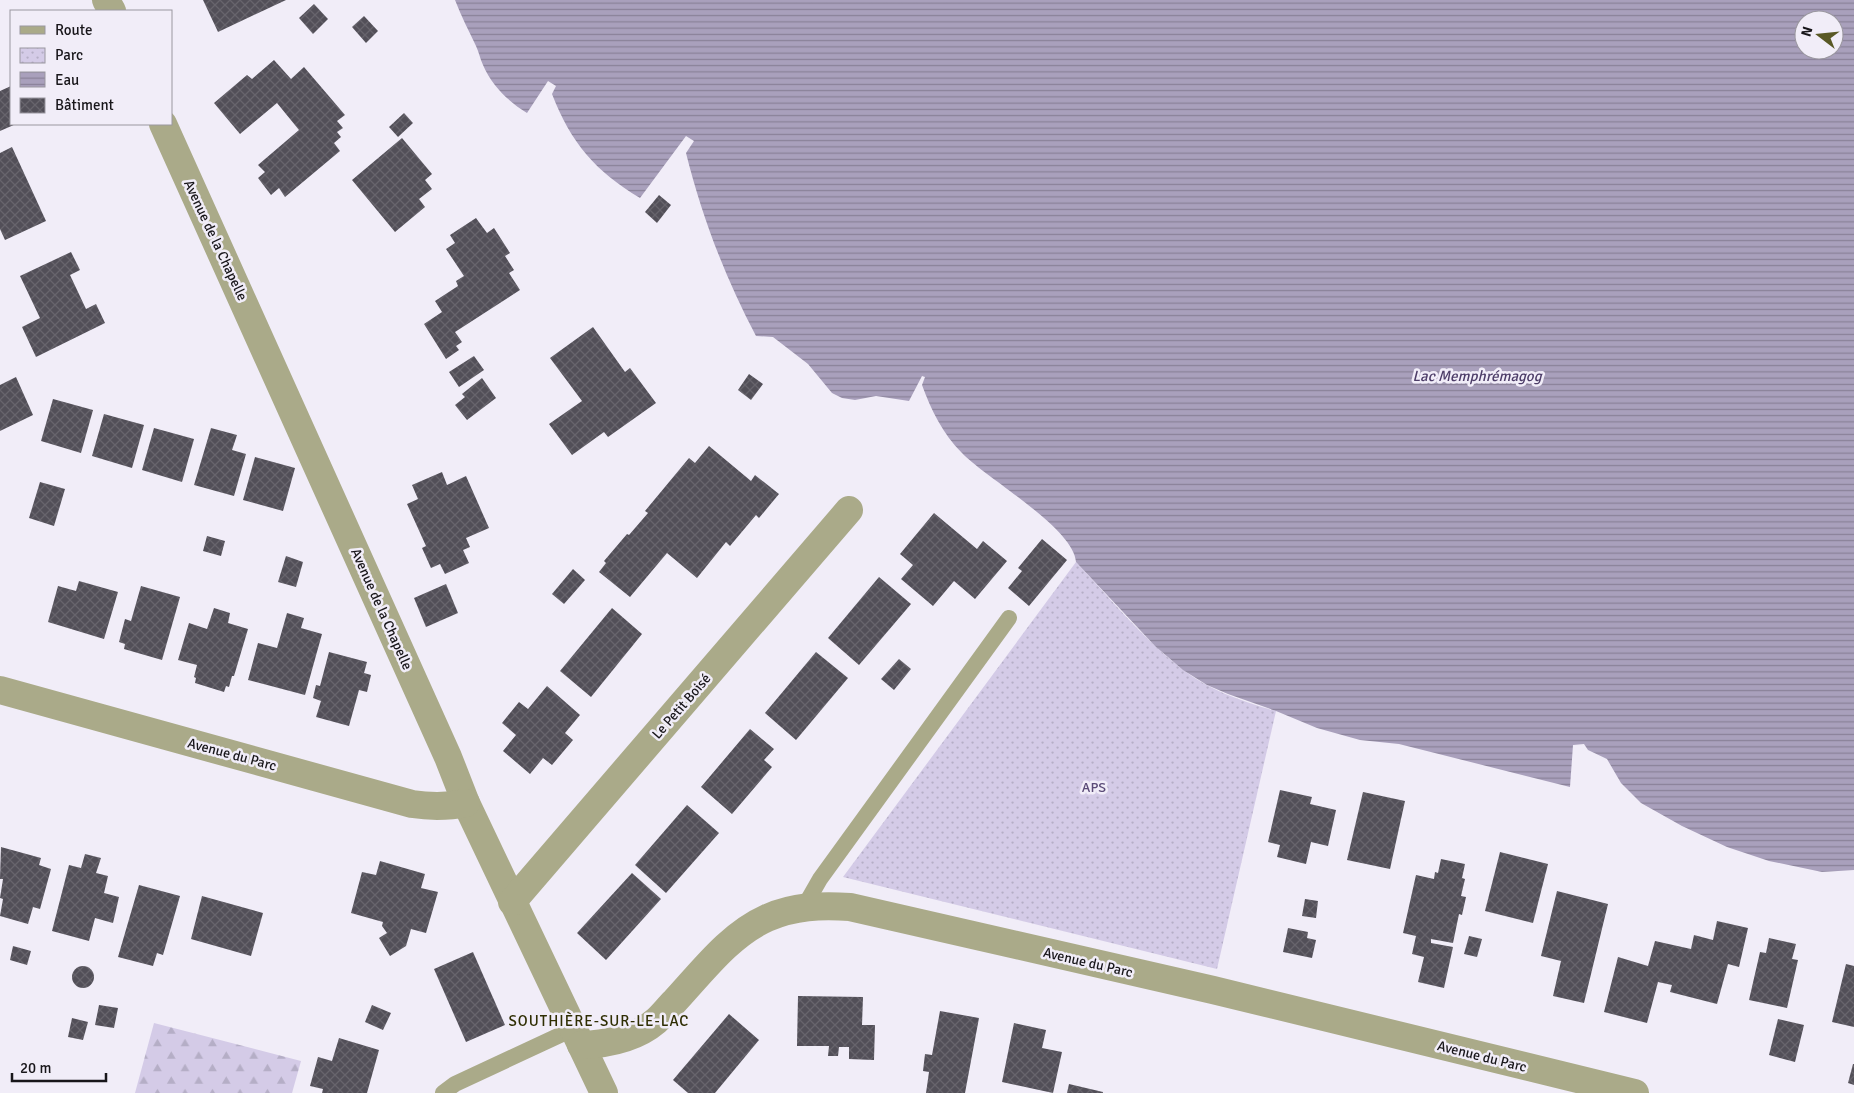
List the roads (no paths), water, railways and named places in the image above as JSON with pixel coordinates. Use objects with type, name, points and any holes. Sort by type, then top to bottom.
[{"type":"street","name":"Avenue de la Chapelle","points":[[163,125],[242,295],[448,757],[466,803],[604,1093]]},
{"type":"street","name":"Le Petit Boisé","points":[[512,902],[849,510]]},
{"type":"street","name":"Avenue du Parc","points":[[0,690],[412,804],[448,807],[466,803]]},
{"type":"street","name":"Avenue du Parc","points":[[577,1037],[601,1044],[621,1040],[656,1022],[720,952],[742,932],[767,918],[804,907],[822,905],[859,909],[1213,990],[1635,1093]]},
{"type":"lane","points":[[804,907],[820,878],[1009,618]]},
{"type":"lane","points":[[443,1093],[455,1084],[577,1037]]},
{"type":"water","name":"Lac Memphrémagog","points":[[455,0],[1854,0],[1854,870],[1822,872],[1769,861],[1727,847],[1682,826],[1641,803],[1621,783],[1607,759],[1588,750],[1584,744],[1573,745],[1570,787],[1399,744],[1360,740],[1317,728],[1207,685],[1183,670],[1155,646],[1076,562],[1072,549],[1061,534],[1046,519],[974,464],[955,446],[943,430],[929,404],[922,385],[925,377],[922,376],[909,401],[876,396],[855,400],[842,398],[832,393],[808,364],[773,337],[756,336],[724,269],[699,200],[686,153],[694,141],[686,136],[640,198],[624,188],[597,166],[576,141],[567,127],[552,94],[556,86],[548,81],[527,113],[501,92],[491,80]]},
{"type":"district","name":"SOUTHIÈRE-SUR-LE-LAC","points":[[599,1021]]},
{"type":"park label","name":"APS","points":[[1094,787]]}]
